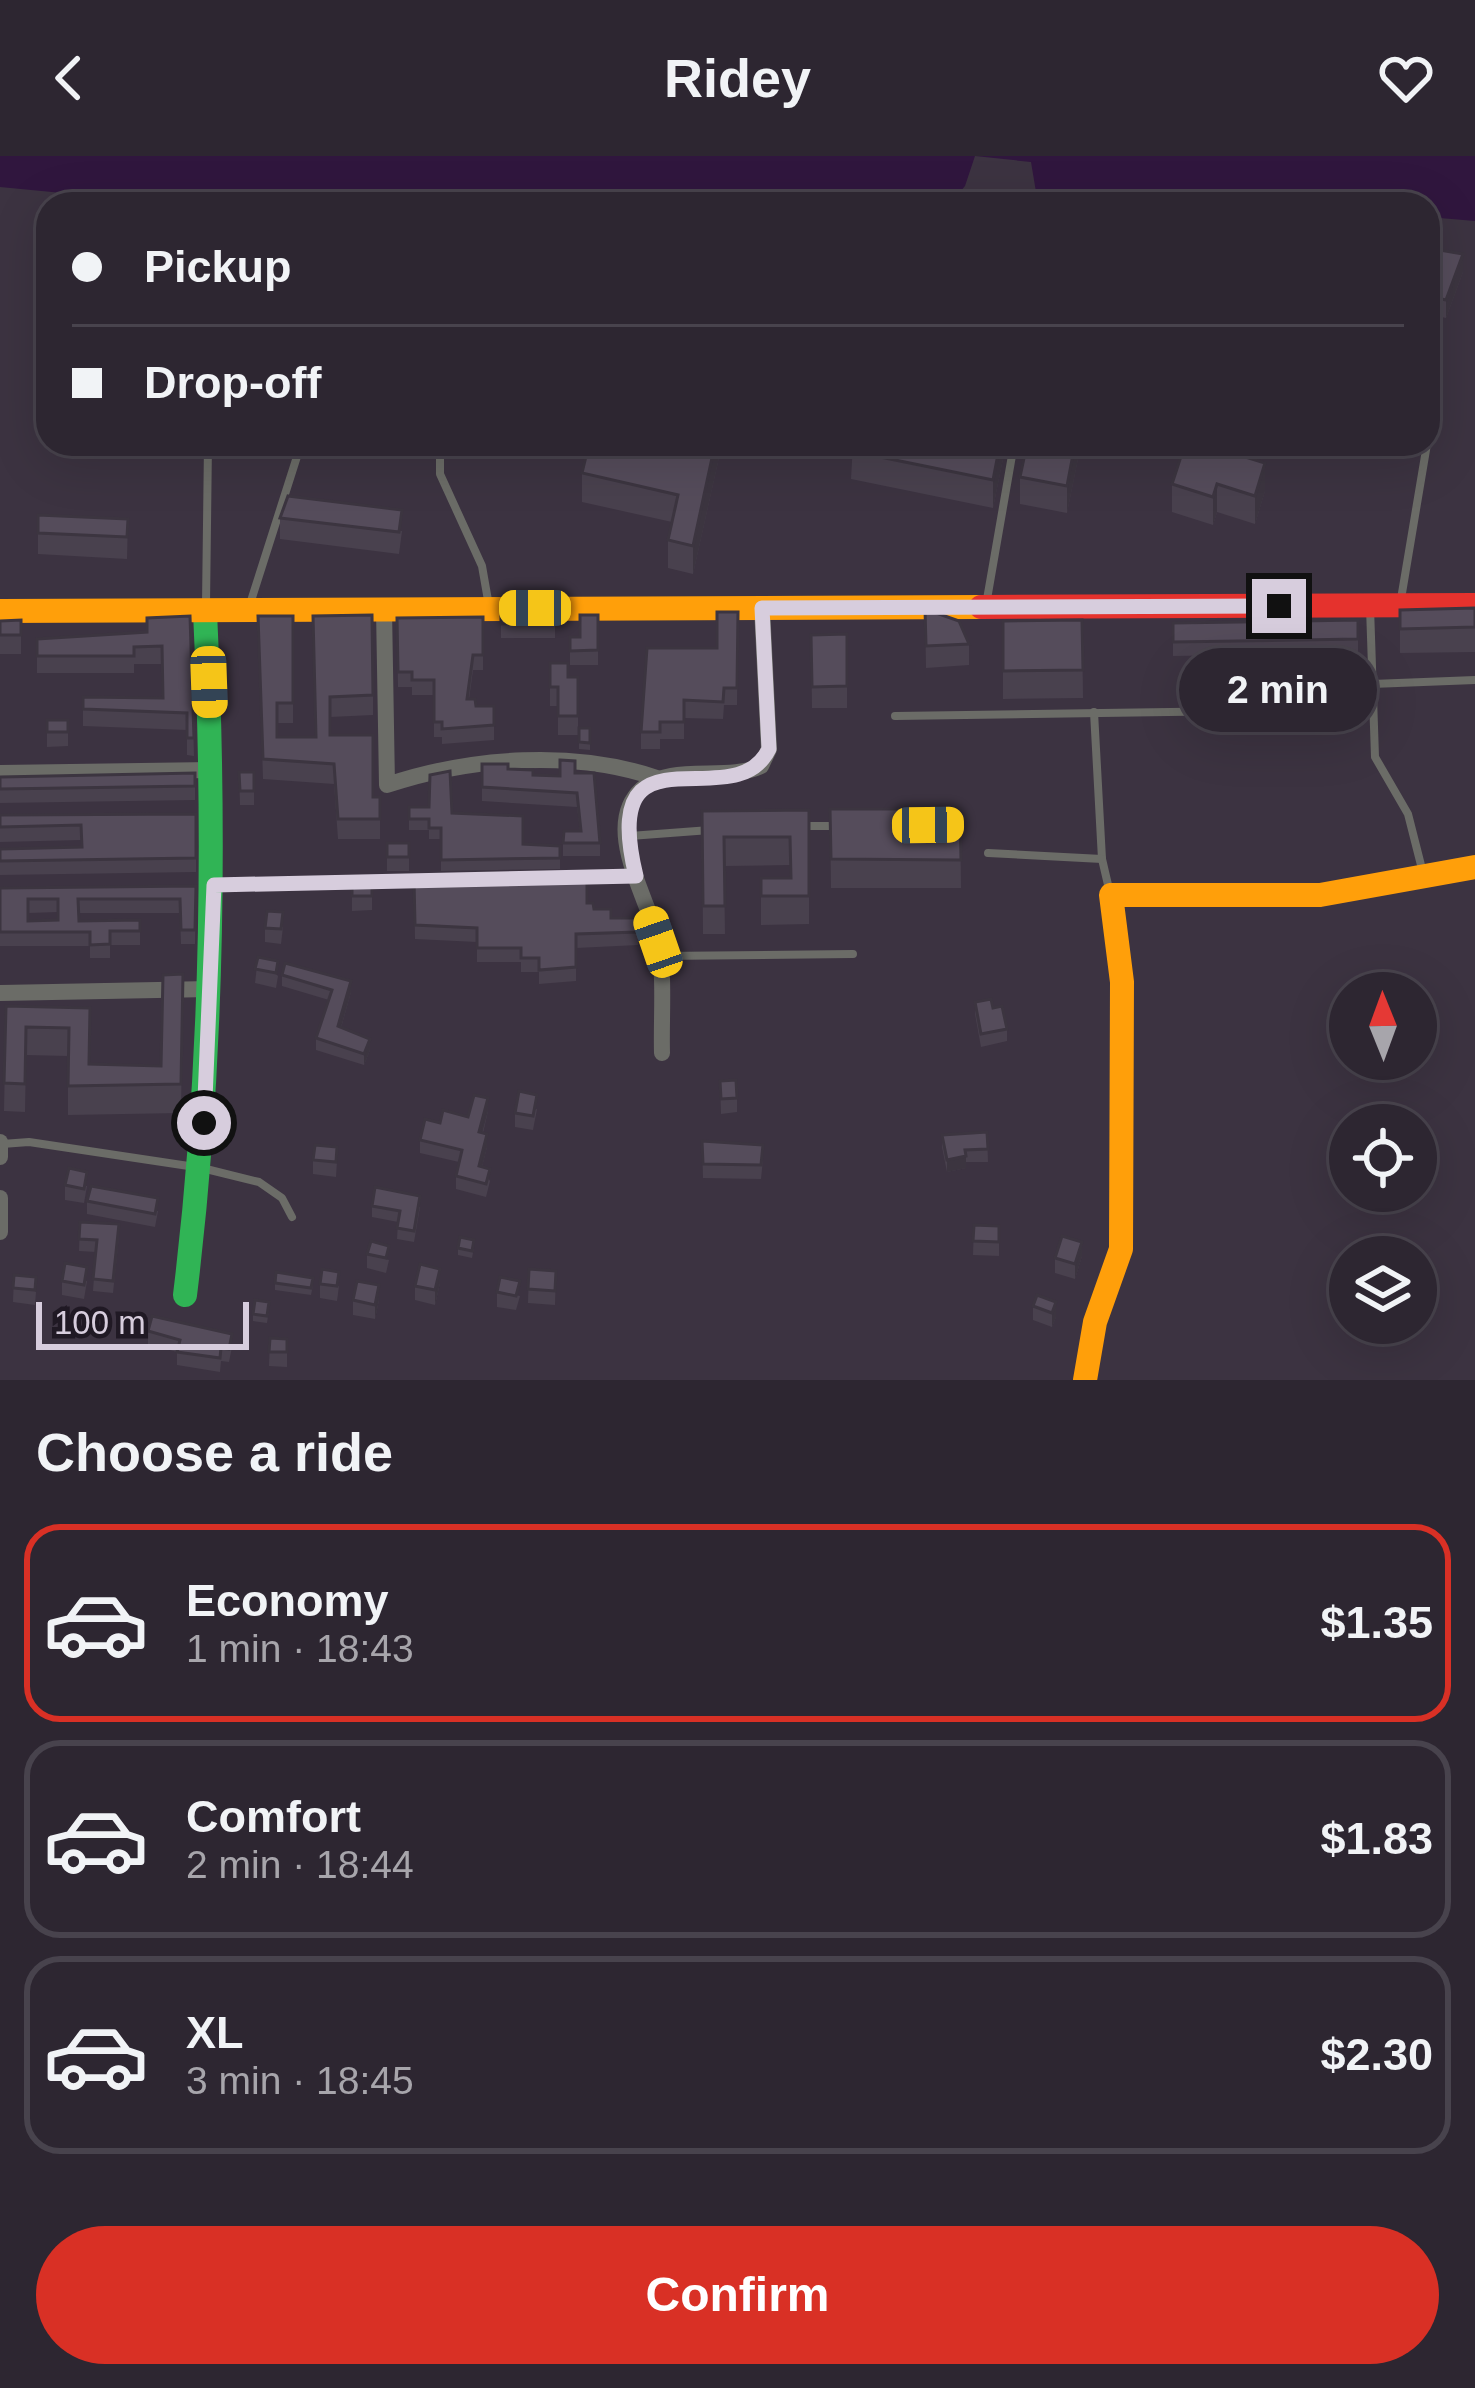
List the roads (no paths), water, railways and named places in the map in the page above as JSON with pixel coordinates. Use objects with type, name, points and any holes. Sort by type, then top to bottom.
[{"type":"street","points":[[0,610],[1475,605]]},
{"type":"street","points":[[384,609],[387,785],[425,772],[524,760],[626,769],[660,779],[745,773],[760,766],[769,749],[762,608]]},
{"type":"street","points":[[185,1295],[202,1168],[214,885],[205,612]]},
{"type":"street","points":[[0,773],[211,770]]},
{"type":"street","points":[[660,779],[641,789],[630,809],[626,836],[659,956],[662,1053]]},
{"type":"street","points":[[1084,1380],[1095,1322],[1120,1249],[1122,982],[1111,895],[1320,895],[1475,867]]},
{"type":"street","points":[[0,993],[210,989]]},
{"type":"street","points":[[0,1143],[0,1157]]},
{"type":"street","points":[[0,1198],[0,1232]]},
{"type":"lane","points":[[205,612],[208,456]]},
{"type":"lane","points":[[248,611],[297,456]]},
{"type":"lane","points":[[440,456],[440,474],[482,566],[490,608]]},
{"type":"lane","points":[[986,607],[1012,456]]},
{"type":"lane","points":[[1400,606],[1424,456]]},
{"type":"lane","points":[[1370,605],[1375,757],[1408,814],[1424,877]]},
{"type":"lane","points":[[1372,684],[1475,680]]},
{"type":"lane","points":[[896,716],[1373,709]]},
{"type":"lane","points":[[1094,712],[1102,859],[1111,895]]},
{"type":"lane","points":[[780,827],[848,826]]},
{"type":"lane","points":[[626,836],[713,830]]},
{"type":"lane","points":[[988,853],[1102,859]]},
{"type":"lane","points":[[472,880],[636,876]]},
{"type":"lane","points":[[214,885],[448,880]]},
{"type":"lane","points":[[659,956],[853,954]]},
{"type":"lane","points":[[0,1143],[29,1142],[202,1168],[273,1190],[292,1216]]}]
